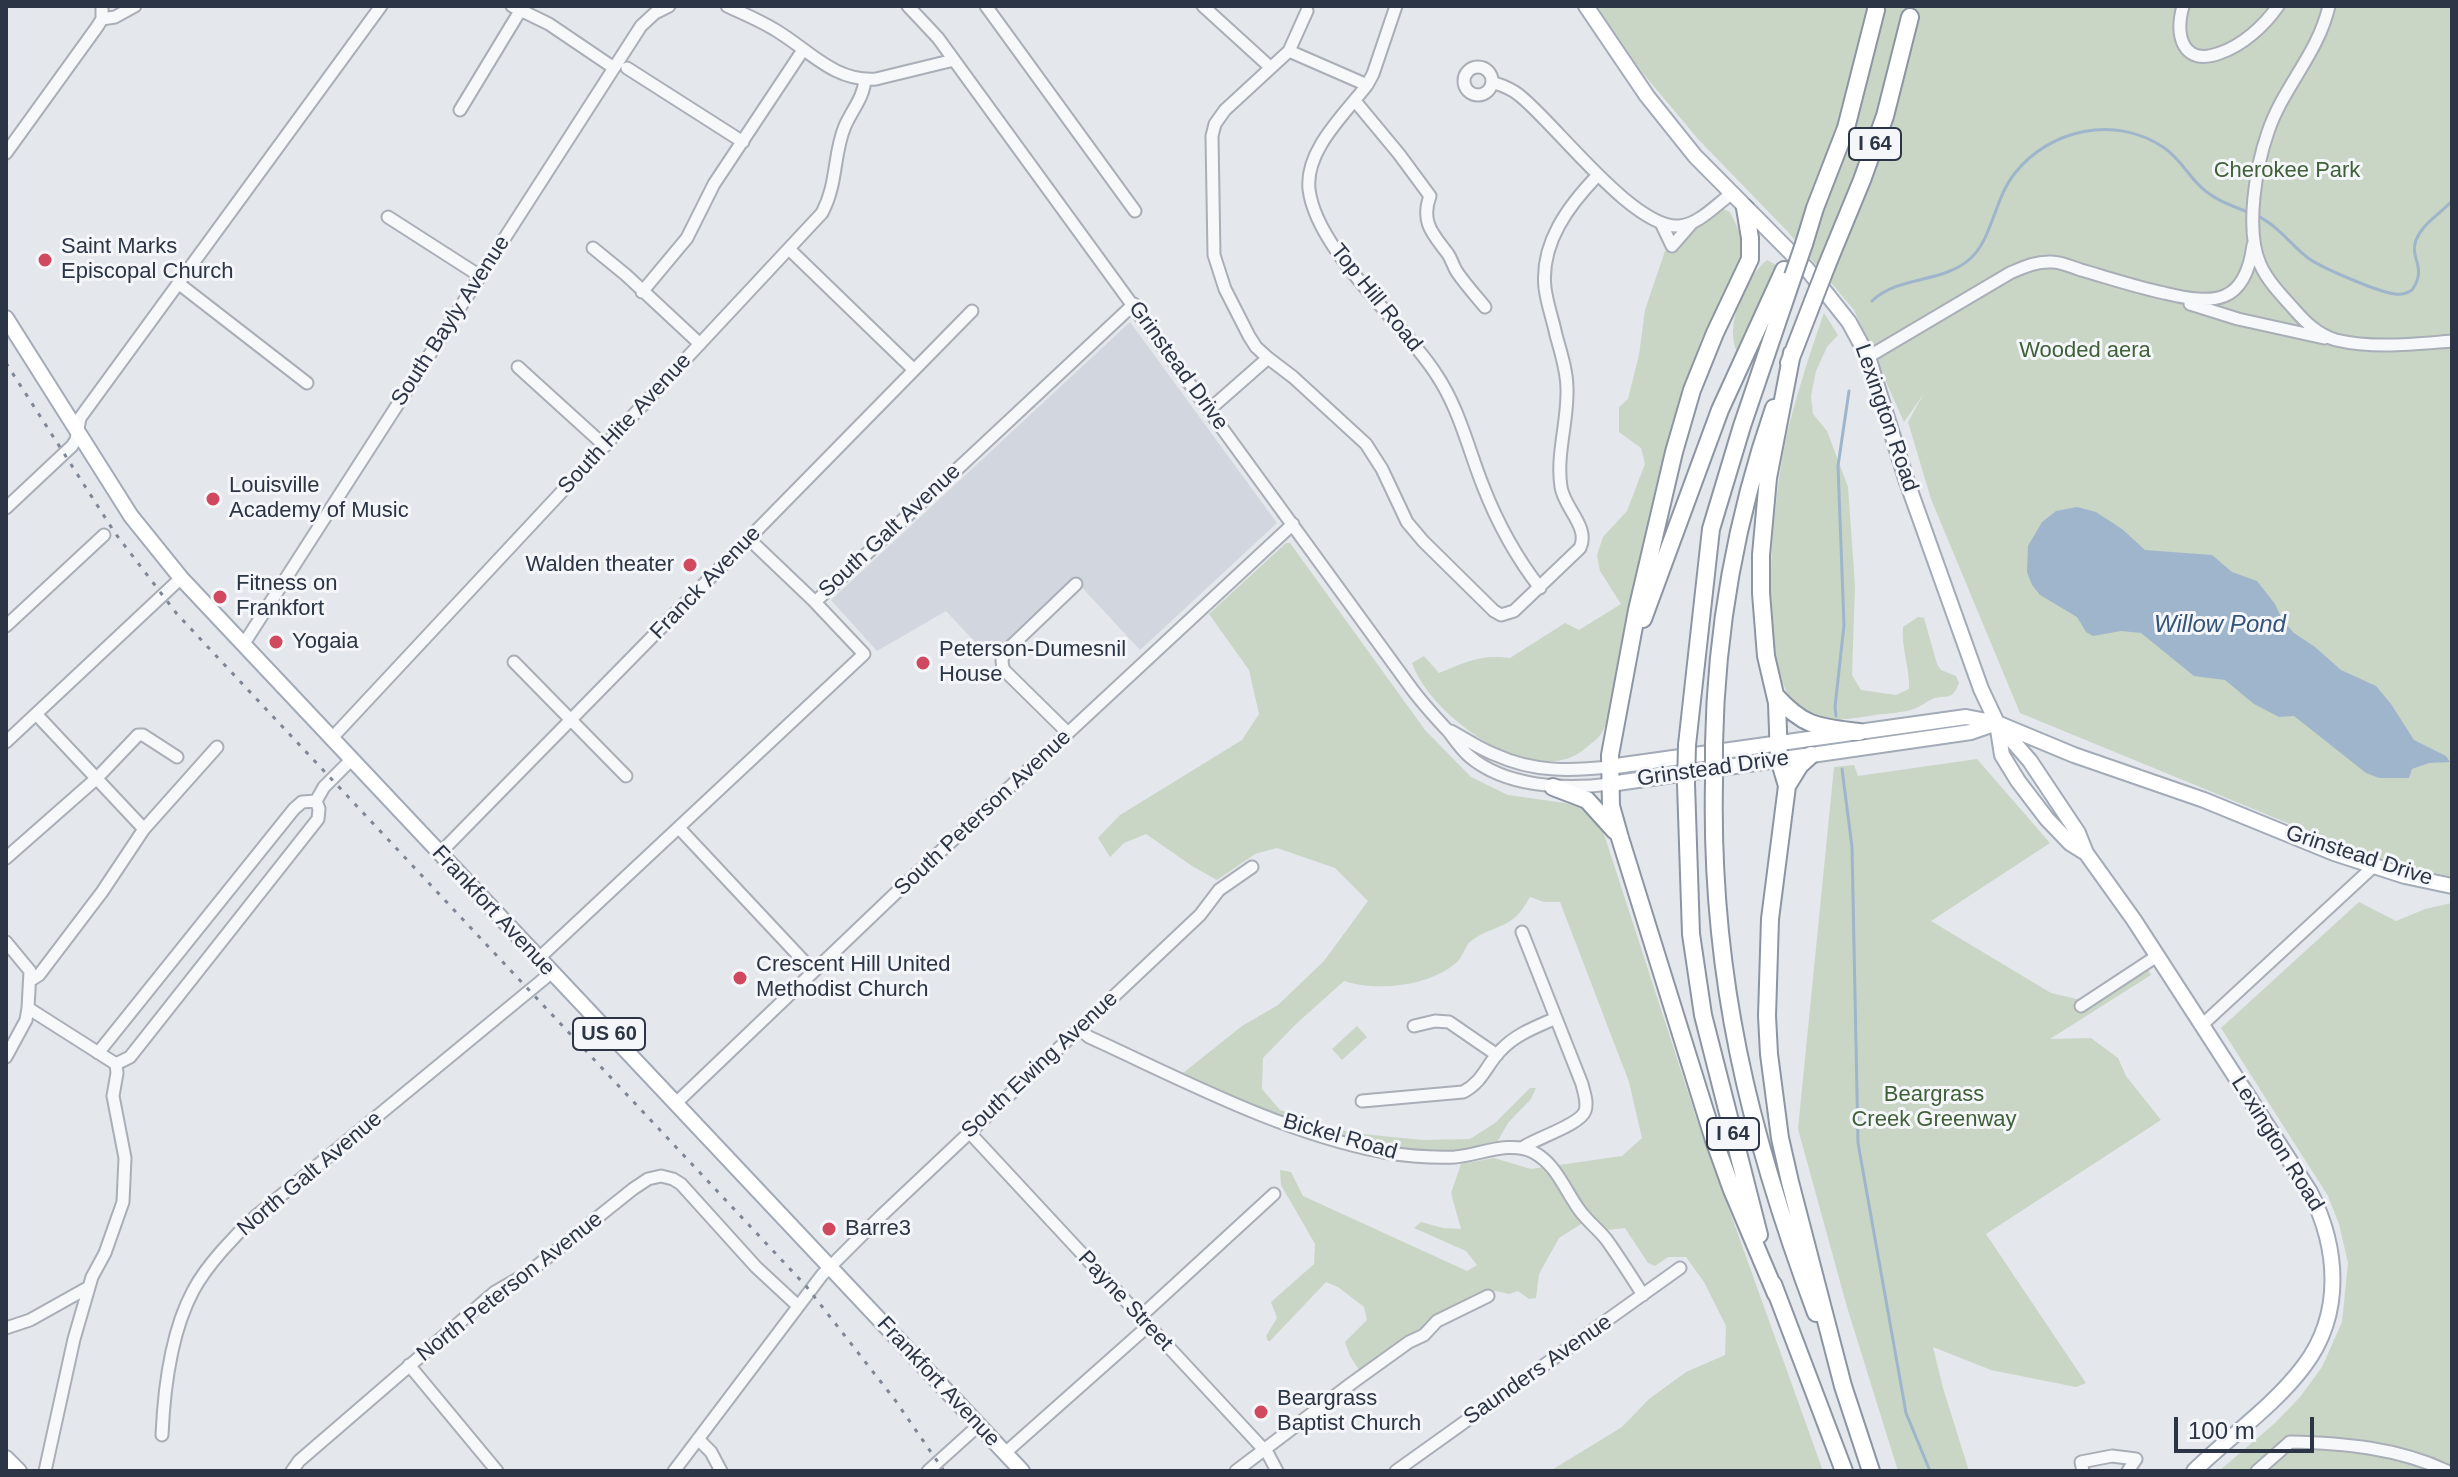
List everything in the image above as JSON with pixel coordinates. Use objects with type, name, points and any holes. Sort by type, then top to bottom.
[{"type":"highway","name":"I 64","points":[[1844,1471],[1776,1294],[1703,1015],[1691,934],[1686,784],[1687,745],[1711,529],[1789,272],[1846,128],[1876,10]]},
{"type":"highway","name":"I 64","points":[[1871,1471],[1772,1187],[1743,1081],[1719,933],[1713,845],[1714,744],[1716,686],[1736,551],[1760,449],[1792,353],[1885,116],[1910,17]]},
{"type":"highway","points":[[1745,208],[1750,259],[1707,351],[1683,421],[1637,610],[1614,724],[1610,776],[1611,806],[1620,838],[1714,1140],[1776,1294]]},
{"type":"highway","points":[[1629,658],[1707,444],[1789,272]]},
{"type":"highway","points":[[1792,353],[1768,478],[1761,555],[1765,646],[1779,720],[1778,751],[1787,786],[1770,919],[1767,1016],[1780,1138],[1843,1386]]},
{"type":"highway","points":[[1775,696],[1793,715],[1812,725],[1859,732]]},
{"type":"highway","points":[[1787,786],[1800,765],[1811,755]]},
{"type":"highway","points":[[1553,787],[1587,800],[1620,838]]},
{"type":"main road","name":"Lexington Road","points":[[1586,6],[1647,96],[1695,156],[1807,269],[1849,322],[1868,357],[1907,482],[1981,689],[1997,723],[2030,761],[2078,833],[2086,853],[2202,1025],[2310,1192],[2322,1216],[2328,1235],[2333,1279],[2323,1330],[2305,1365],[2287,1387],[2194,1471]]},
{"type":"main road","name":"Frankfort Avenue","points":[[6,318],[131,516],[181,578],[1022,1471]]},
{"type":"main road","name":"Grinstead Drive","points":[[1610,776],[1778,751],[1859,732],[1966,717],[1997,723],[2074,755],[2172,788],[2374,866],[2452,886]]},
{"type":"main road","name":"Lexington Road","points":[[1997,723],[2002,755],[2018,781],[2058,831],[2086,853]]},
{"type":"main road","name":"Grinstead Drive","points":[[1778,751],[1811,755],[1971,732],[1997,723]]},
{"type":"main road","points":[[6,1458],[19,1471]]},
{"type":"street","points":[[6,153],[102,19],[102,6]]},
{"type":"street","points":[[102,19],[115,17],[135,6]]},
{"type":"street","points":[[6,508],[72,446],[80,418],[381,6]]},
{"type":"street","name":"South Bayly Avenue","points":[[243,645],[641,26],[655,13],[669,6]]},
{"type":"street","points":[[727,6],[779,32],[834,71],[865,79],[954,60]]},
{"type":"street","name":"Grinstead Drive","points":[[908,6],[924,21],[954,60],[1409,685],[1469,756],[1493,770],[1553,787],[1584,787],[1610,776]]},
{"type":"street","points":[[986,6],[1135,211]]},
{"type":"street","points":[[1203,6],[1270,67]]},
{"type":"street","name":"Top Hill Road","points":[[1396,6],[1367,85],[1322,143],[1312,162],[1309,187],[1318,220],[1338,253],[1408,337],[1443,385],[1494,510],[1540,588]]},
{"type":"street","points":[[2183,6],[2178,27],[2181,41],[2191,52],[2206,56],[2236,45],[2261,26],[2278,6]]},
{"type":"street","points":[[1868,357],[2010,273],[2032,264],[2055,262],[2197,301],[2215,299],[2235,289],[2251,257],[2254,207],[2268,131],[2315,46],[2329,6]]},
{"type":"street","points":[[460,110],[516,8],[549,24],[614,68]]},
{"type":"street","points":[[1307,11],[1289,51],[1225,110],[1215,124],[1212,136],[1213,240],[1218,269],[1225,289],[1256,347],[1366,444],[1382,469],[1407,522],[1501,615],[1509,614],[1540,588],[1583,542],[1581,528],[1561,487],[1560,463],[1567,388],[1546,291],[1546,263],[1556,231],[1568,210],[1598,175]]},
{"type":"street","points":[[642,292],[687,238],[709,193],[803,50]]},
{"type":"street","points":[[1289,51],[1367,85]]},
{"type":"street","points":[[627,68],[743,142]]},
{"type":"street","name":"South Hite Avenue","points":[[331,739],[822,213],[831,194],[844,129],[865,90],[865,79]]},
{"type":"street","points":[[1492,82],[1517,93],[1598,175],[1638,209],[1661,223],[1675,226],[1694,221]]},
{"type":"street","points":[[1355,101],[1430,196],[1427,204],[1428,224],[1433,238],[1450,256],[1457,272],[1485,307]]},
{"type":"street","points":[[1661,223],[1672,246],[1694,221],[1731,194]]},
{"type":"street","points":[[388,217],[480,276]]},
{"type":"street","points":[[2254,235],[2260,265],[2277,290],[2309,325],[2336,340]]},
{"type":"street","points":[[593,248],[700,344]]},
{"type":"street","points":[[789,249],[913,369]]},
{"type":"street","points":[[178,283],[307,383]]},
{"type":"street","points":[[2152,290],[2238,319],[2336,340],[2368,344],[2452,341]]},
{"type":"street","name":"South Galt Avenue","points":[[538,959],[864,654],[815,602],[1134,304]]},
{"type":"street","name":"Franck Avenue","points":[[439,854],[972,311]]},
{"type":"street","points":[[1210,409],[1268,358]]},
{"type":"street","points":[[518,367],[605,446]]},
{"type":"street","name":"South Peterson Avenue","points":[[675,1104],[813,971],[1293,524]]},
{"type":"street","points":[[6,626],[104,535]]},
{"type":"street","points":[[749,539],[815,602]]},
{"type":"street","points":[[6,742],[181,578]]},
{"type":"street","points":[[1068,733],[1004,670],[1002,664],[1006,651],[1076,584]]},
{"type":"street","points":[[514,662],[626,776]]},
{"type":"street","points":[[36,714],[144,829]]},
{"type":"street","name":"Grinstead Drive","points":[[1445,728],[1493,754],[1533,767],[1610,776]]},
{"type":"street","points":[[6,858],[97,778],[138,735],[143,735],[177,757]]},
{"type":"street","points":[[31,980],[37,978],[102,892],[144,829],[217,747]]},
{"type":"street","points":[[316,801],[324,787],[351,760]]},
{"type":"street","points":[[108,1059],[294,809],[302,802],[316,801]]},
{"type":"street","points":[[108,1059],[130,1057],[318,819],[316,801]]},
{"type":"street","points":[[679,828],[813,971]]},
{"type":"street","points":[[2202,1025],[2374,866]]},
{"type":"street","name":"South Ewing Avenue","points":[[674,1471],[830,1268],[969,1132],[1200,915],[1219,890],[1252,867]]},
{"type":"street","points":[[1522,932],[1582,1084],[1586,1107],[1583,1116],[1576,1121],[1522,1148]]},
{"type":"street","points":[[6,942],[29,968],[31,980],[26,1020],[6,1057]]},
{"type":"street","points":[[2081,1006],[2157,956]]},
{"type":"street","name":"North Galt Avenue","points":[[162,1435],[169,1365],[189,1298],[233,1239],[256,1216],[551,973]]},
{"type":"street","points":[[28,1008],[108,1059],[117,1073],[113,1096],[123,1141],[125,1189],[116,1227],[89,1287],[74,1339],[45,1471]]},
{"type":"street","points":[[1362,1101],[1463,1092],[1474,1086],[1497,1055],[1525,1032],[1556,1018]]},
{"type":"street","points":[[1414,1026],[1442,1020],[1449,1022],[1497,1055]]},
{"type":"street","name":"Bickel Road","points":[[1079,1029],[1089,1037],[1231,1101],[1349,1144],[1395,1154],[1437,1157],[1522,1148]]},
{"type":"street","name":"Payne Street","points":[[969,1132],[1264,1449],[1277,1471]]},
{"type":"street","points":[[1522,1148],[1530,1150],[1552,1166],[1579,1210],[1605,1239],[1643,1295]]},
{"type":"street","name":"North Peterson Avenue","points":[[292,1471],[299,1461],[495,1292],[528,1273],[642,1182],[661,1176],[681,1184],[756,1267],[798,1306]]},
{"type":"street","points":[[1005,1453],[1274,1194]]},
{"type":"street","name":"Saunders Avenue","points":[[1396,1471],[1680,1268]]},
{"type":"street","points":[[6,1328],[30,1320],[89,1287]]},
{"type":"street","points":[[1236,1471],[1397,1350],[1422,1337],[1437,1321],[1488,1296]]},
{"type":"street","points":[[409,1365],[497,1471]]},
{"type":"street","points":[[928,1471],[979,1425]]},
{"type":"street","points":[[698,1439],[711,1452],[721,1471]]},
{"type":"street","points":[[2257,1471],[2290,1442],[2337,1443],[2369,1448],[2424,1460],[2447,1471]]},
{"type":"street","points":[[2083,1471],[2081,1462],[2112,1456],[2136,1459],[2128,1471]]},
{"type":"shaded area","points":[[1130,322],[1277,523],[1140,650],[1074,579],[989,657],[946,611],[877,651],[831,600]]},
{"type":"green space","points":[[1596,6],[2452,6],[2452,877],[2388,862],[2341,845],[2020,713],[1931,499],[1908,422],[1923,395],[1904,422],[1854,310],[1788,232],[1698,139],[1641,71]]},
{"type":"green space","points":[[1721,208],[1730,212],[1744,241],[1743,255],[1701,340],[1675,415],[1605,725],[1601,734],[1587,747],[1566,759],[1541,761],[1514,755],[1462,725],[1423,684],[1412,663],[1424,656],[1439,673],[1481,658],[1510,658],[1565,623],[1579,630],[1621,604],[1600,571],[1597,555],[1603,537],[1627,511],[1645,464],[1641,448],[1619,432],[1619,407],[1628,399],[1639,355],[1645,310],[1665,251],[1679,250],[1696,225]]},
{"type":"green space","points":[[1767,260],[1778,266],[1741,350],[1737,352],[1733,329],[1739,303],[1751,278]]},
{"type":"green space","points":[[1824,313],[1838,335],[1827,347],[1816,371],[1811,396],[1813,414],[1827,431],[1848,487],[1855,586],[1852,675],[1861,690],[1896,695],[1909,689],[1903,627],[1918,617],[1924,618],[1937,664],[1941,670],[1956,676],[1959,683],[1951,695],[1932,699],[1911,710],[1835,720],[1807,714],[1789,696],[1778,665],[1772,626],[1773,538],[1782,460],[1804,373]]},
{"type":"green space","points":[[1286,543],[1290,543],[1425,730],[1471,777],[1508,795],[1565,803],[1584,809],[1602,828],[1698,1123],[1823,1471],[1550,1471],[1622,1427],[1649,1399],[1686,1372],[1725,1355],[1726,1326],[1704,1282],[1686,1257],[1668,1257],[1655,1266],[1648,1263],[1625,1228],[1607,1230],[1592,1217],[1559,1238],[1539,1274],[1536,1298],[1529,1299],[1518,1291],[1509,1294],[1495,1291],[1459,1304],[1360,1371],[1345,1342],[1367,1320],[1364,1307],[1338,1287],[1326,1282],[1268,1341],[1266,1336],[1277,1318],[1271,1302],[1314,1264],[1315,1244],[1281,1185],[1280,1170],[1291,1172],[1303,1196],[1467,1271],[1477,1265],[1466,1251],[1414,1228],[1421,1222],[1461,1229],[1451,1193],[1461,1164],[1494,1158],[1531,1169],[1622,1156],[1642,1138],[1629,1082],[1560,902],[1544,902],[1530,897],[1510,921],[1471,941],[1457,962],[1433,977],[1387,986],[1344,981],[1263,1058],[1262,1089],[1280,1110],[1352,1133],[1423,1140],[1470,1139],[1495,1123],[1530,1088],[1536,1088],[1531,1099],[1508,1123],[1496,1144],[1458,1152],[1387,1148],[1335,1136],[1266,1113],[1183,1073],[1242,1026],[1278,1005],[1324,961],[1368,901],[1335,868],[1277,848],[1255,854],[1217,880],[1146,834],[1124,843],[1110,857],[1098,838],[1120,815],[1242,740],[1259,714],[1249,670],[1209,614]]},
{"type":"green space","name":"Beargrass Creek Greenway","points":[[1977,759],[2050,843],[1931,921],[2051,993],[2081,1000],[2143,960],[2151,975],[2050,1039],[2091,1038],[2118,1058],[2126,1076],[2161,1120],[1986,1234],[2086,1383],[2076,1387],[1991,1370],[1933,1347],[1969,1471],[1898,1471],[1847,1307],[1798,1129],[1834,767],[1854,765],[1858,776]]},
{"type":"green space","points":[[2359,902],[2396,921],[2425,909],[2452,903],[2452,1471],[2219,1471],[2275,1423],[2300,1397],[2322,1367],[2342,1322],[2348,1263],[2339,1224],[2328,1196],[2221,1028]]},
{"type":"green space","points":[[1357,1026],[1367,1037],[1342,1060],[1332,1049]]},
{"type":"water","name":"Willow Pond","points":[[2077,507],[2096,512],[2122,529],[2145,550],[2212,555],[2232,572],[2257,581],[2294,633],[2341,670],[2376,686],[2414,740],[2446,756],[2450,762],[2429,763],[2412,769],[2409,778],[2379,778],[2366,773],[2294,716],[2279,717],[2254,704],[2225,680],[2194,676],[2141,633],[2121,631],[2093,636],[2086,632],[2077,617],[2040,595],[2027,572],[2028,546],[2042,522],[2056,511]]},
{"type":"waterway","points":[[2452,49],[2452,68]]},
{"type":"waterway","points":[[1872,301],[1895,287],[1948,272],[1971,258],[1984,240],[2002,194],[2015,173],[2046,146],[2084,132],[2125,131],[2144,137],[2168,151],[2207,192],[2248,212]]},
{"type":"waterway","points":[[2255,215],[2315,262],[2364,284],[2402,294],[2412,290],[2418,275],[2414,247],[2419,234],[2452,201]]},
{"type":"waterway","points":[[1836,716],[1844,625],[1838,466],[1849,391]]},
{"type":"waterway","points":[[1842,769],[1852,847],[1858,1143],[1906,1413],[1930,1471]]},
{"type":"railway","points":[[6,363],[115,533],[177,614],[806,1286],[895,1400],[944,1471]]},
{"type":"place","name":"Saint Marks Episcopal Church","points":[[45,260]]},
{"type":"place","name":"Louisville Academy of Music","points":[[213,499]]},
{"type":"place","name":"Walden theater","points":[[690,565]]},
{"type":"place","name":"Fitness on Frankfort","points":[[220,597]]},
{"type":"place","name":"Yogaia","points":[[276,642]]},
{"type":"place","name":"Peterson-Dumesnil House","points":[[923,663]]},
{"type":"place","name":"Crescent Hill United Methodist Church","points":[[740,978]]},
{"type":"place","name":"Barre3","points":[[829,1229]]},
{"type":"place","name":"Beargrass Baptist Church","points":[[1261,1412]]},
{"type":"park label","name":"Cherokee Park","points":[[2287,171]]},
{"type":"park label","name":"Wooded aera","points":[[2085,351]]}]
